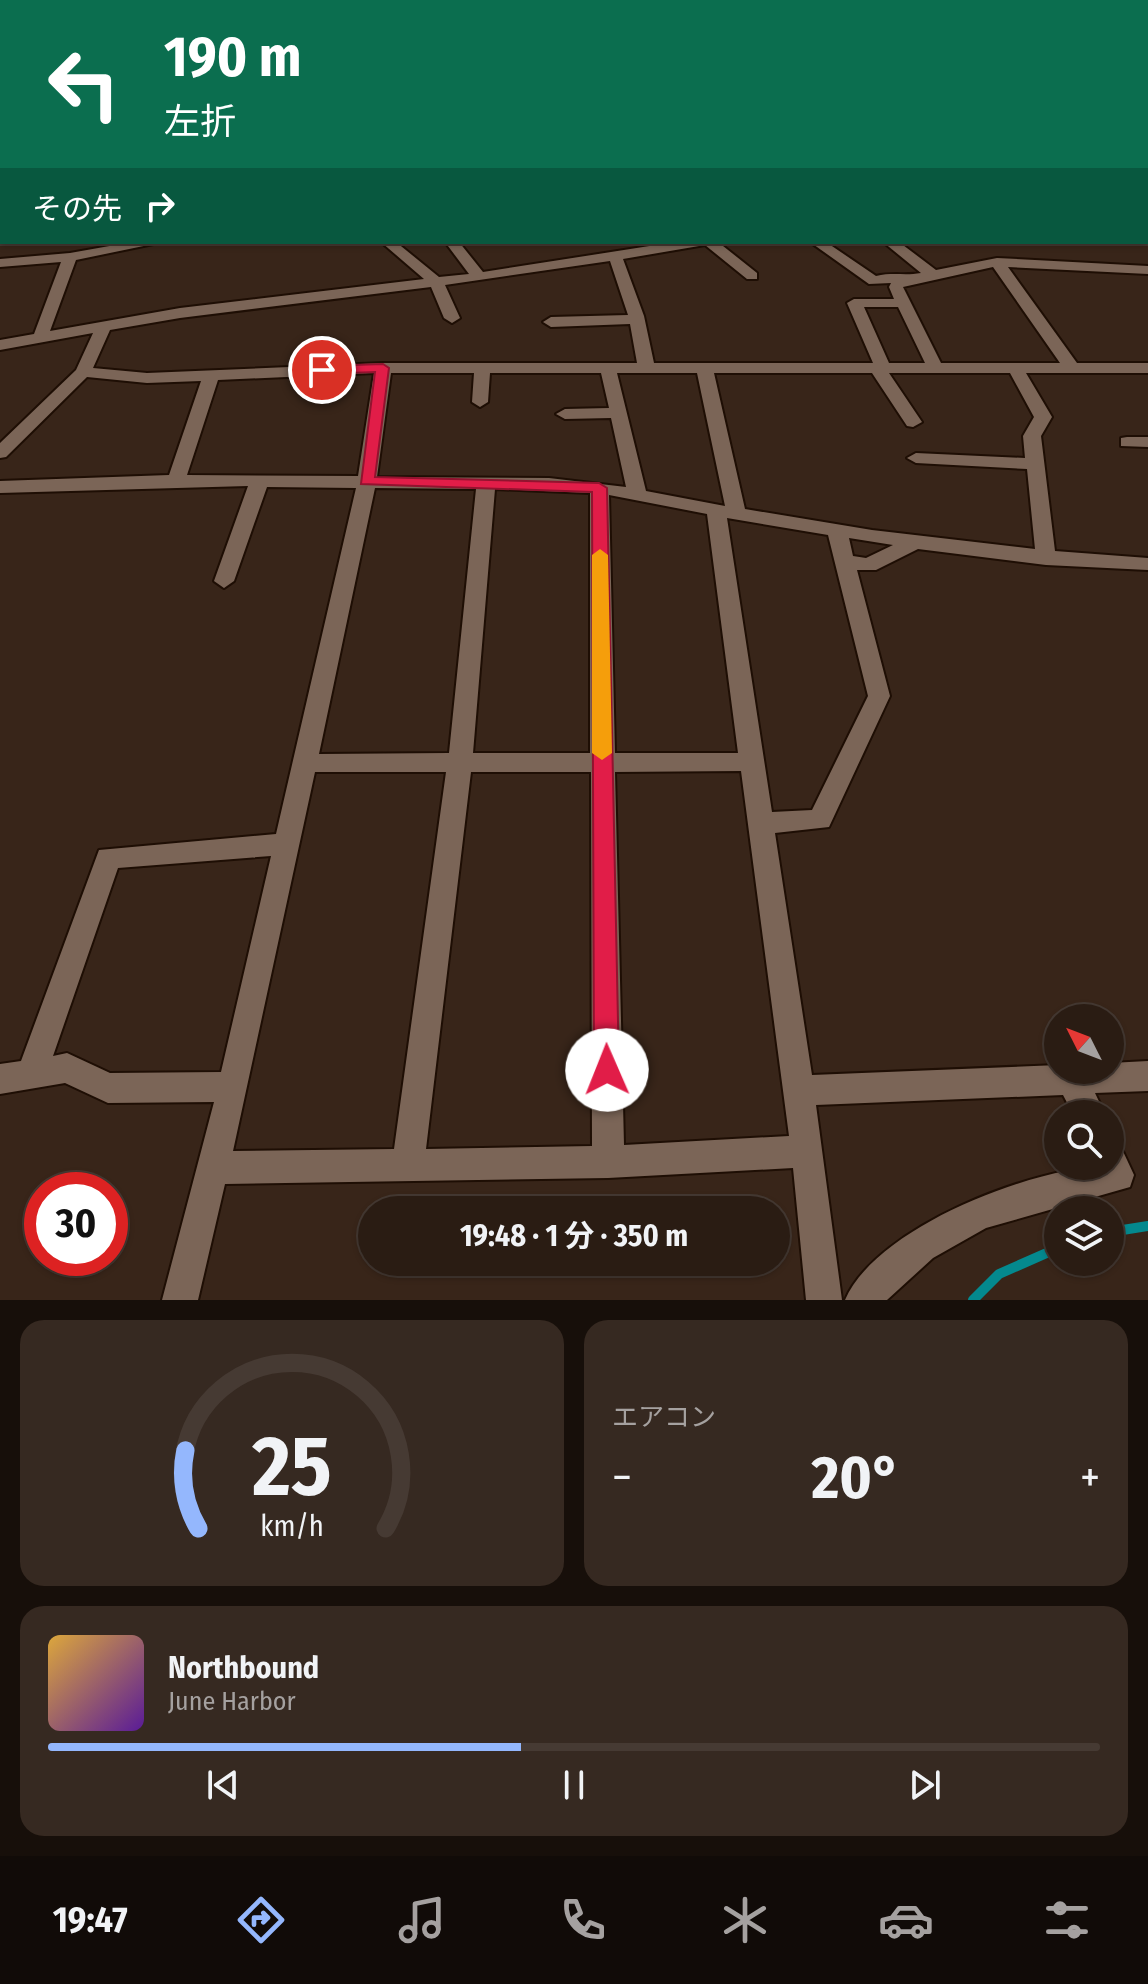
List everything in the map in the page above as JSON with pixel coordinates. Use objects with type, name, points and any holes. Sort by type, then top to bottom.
[{"type":"street","points":[[0,263],[70,257],[145,244]]},
{"type":"street","points":[[390,244],[436,282],[452,318]]},
{"type":"street","points":[[454,244],[479,277]]},
{"type":"street","points":[[594,244],[607,256],[636,319],[646,366]]},
{"type":"street","points":[[0,345],[105,325],[479,277],[676,244]]},
{"type":"street","points":[[712,244],[752,276]]},
{"type":"street","points":[[820,244],[874,281],[890,277],[899,282],[997,262],[1148,270]]},
{"type":"street","points":[[893,244],[933,275]]},
{"type":"street","points":[[40,338],[70,257]]},
{"type":"street","points":[[997,262],[1072,368]]},
{"type":"street","points":[[899,282],[896,287],[936,369]]},
{"type":"street","points":[[904,303],[854,303],[881,369],[913,422]]},
{"type":"street","points":[[551,322],[636,319]]},
{"type":"street","points":[[0,453],[83,372],[105,325]]},
{"type":"street","points":[[704,366],[726,512],[760,823],[807,1151],[824,1300]]},
{"type":"street","points":[[83,372],[147,378],[383,368],[1148,368]]},
{"type":"street","points":[[180,1300],[233,1087],[367,481],[383,368]]},
{"type":"street","points":[[480,402],[482,368]]},
{"type":"street","points":[[608,368],[637,495]]},
{"type":"street","points":[[1015,368],[1043,417],[1032,436],[1046,559]]},
{"type":"street","points":[[176,480],[211,375]]},
{"type":"street","points":[[565,414],[618,413]]},
{"type":"street","points":[[1127,442],[1148,442]]},
{"type":"street","points":[[916,458],[1035,464]]},
{"type":"street","points":[[0,487],[176,480],[486,482],[599,488],[911,544],[1046,559],[1148,564]]},
{"type":"street","points":[[224,581],[259,482]]},
{"type":"street","points":[[408,1167],[460,760],[486,482]]},
{"type":"street","points":[[599,488],[608,1162]]},
{"type":"street","points":[[760,823],[820,820],[879,696],[837,532]]},
{"type":"street","points":[[847,562],[869,565],[911,544]]},
{"type":"street","points":[[304,763],[460,760],[754,762]]},
{"type":"street","points":[[32,1072],[108,858],[287,844]]},
{"type":"street","points":[[0,1079],[67,1068],[108,1088],[233,1087]]},
{"type":"street","points":[[1124,1078],[1148,1076]]},
{"type":"street","points":[[797,1091],[1044,1083]]},
{"type":"street","points":[[213,1168],[608,1162],[807,1151]]},
{"type":"street","points":[[863,1300],[891,1269],[927,1239],[972,1214],[1099,1180]]},
{"type":"waterway","points":[[1124,1230],[1148,1226]]},
{"type":"waterway","points":[[973,1300],[999,1274],[1044,1254]]},
{"type":"slow traffic","points":[[600,555],[602,753]]},
{"type":"route","points":[[322,370],[383,368],[367,481],[486,482],[599,488],[607,1070]]}]
